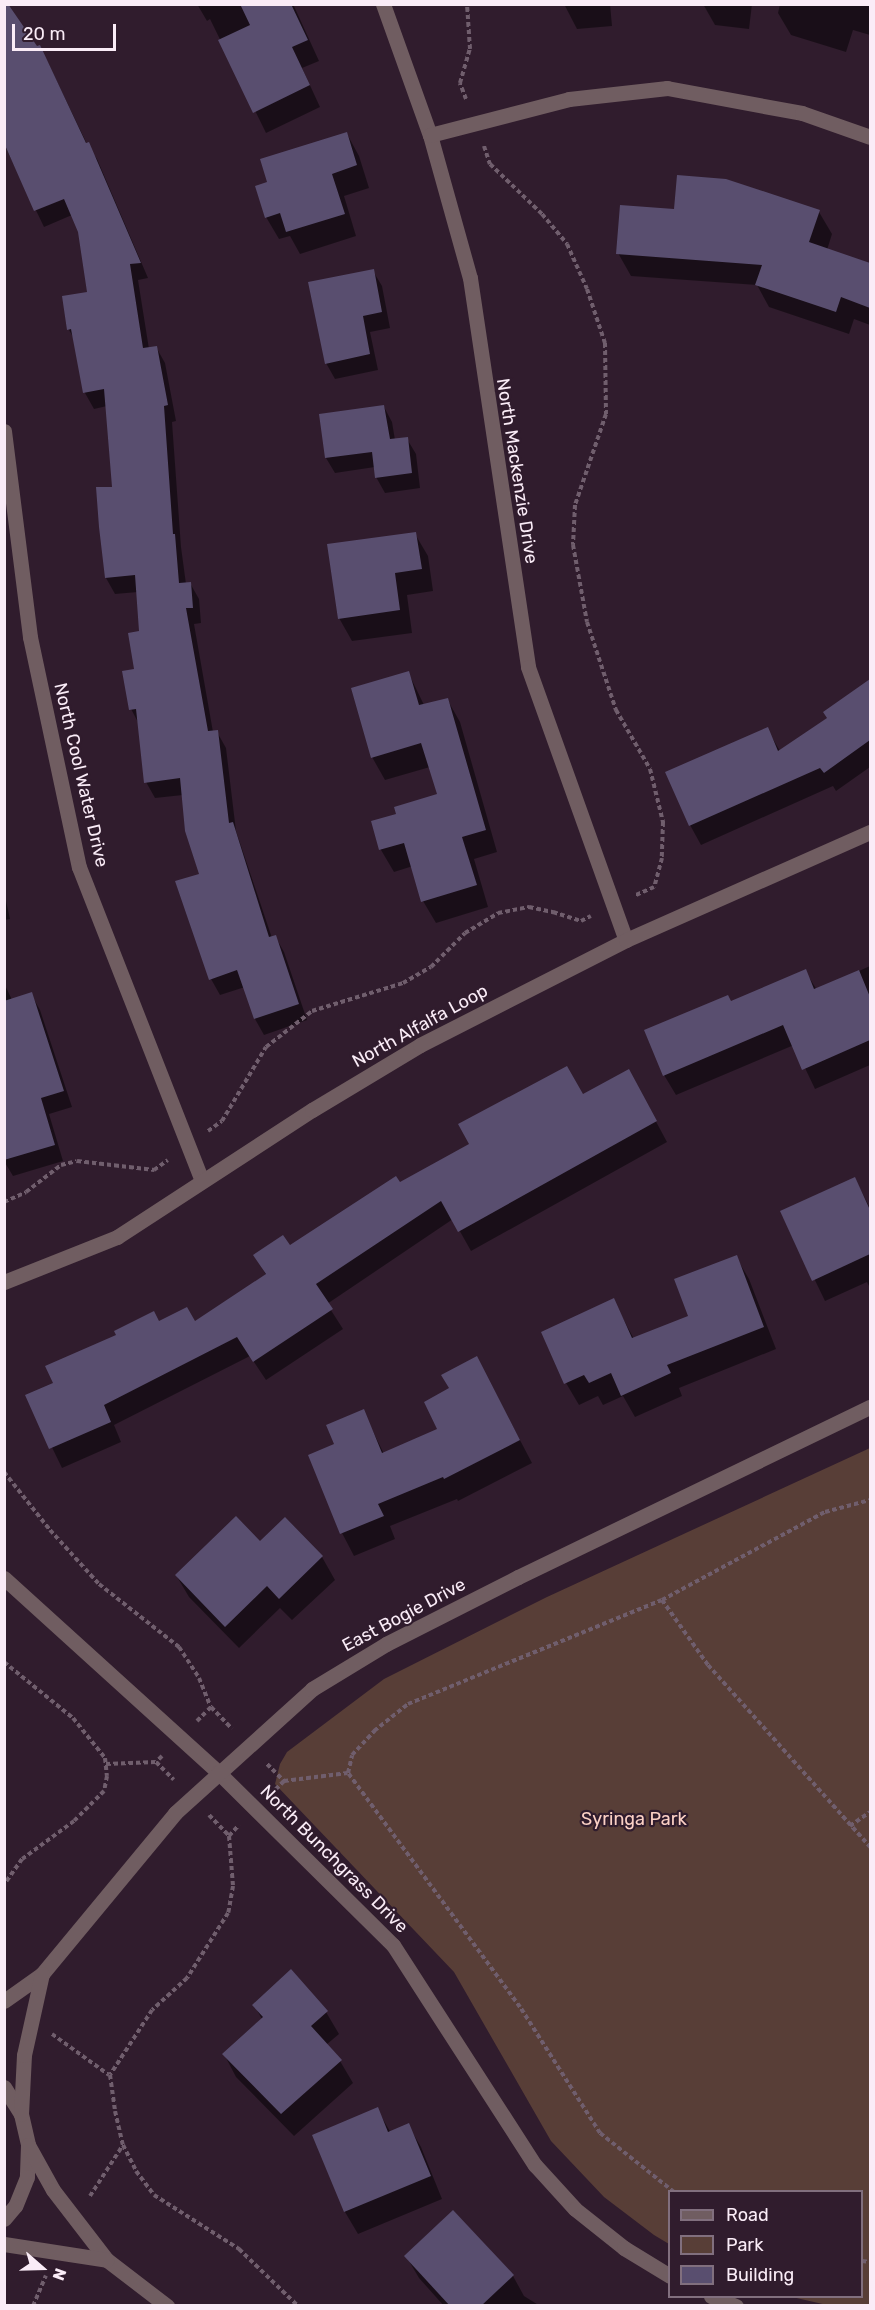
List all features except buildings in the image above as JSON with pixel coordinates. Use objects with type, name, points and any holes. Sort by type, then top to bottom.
[{"type":"street","name":"North Mackenzie Drive","points":[[383,4],[430,135],[470,278],[528,667],[626,940]]},
{"type":"street","points":[[430,135],[569,99],[667,88],[802,113],[870,137]]},
{"type":"street","name":"North Cool Water Drive","points":[[4,431],[30,637],[79,867],[202,1181]]},
{"type":"street","name":"North Alfalfa Loop","points":[[4,1282],[117,1237],[312,1110],[420,1045],[626,940],[870,832]]},
{"type":"street","name":"East Bogie Drive","points":[[4,2001],[42,1974],[175,1813],[312,1689],[386,1644],[518,1577],[870,1407]]},
{"type":"street","name":"North Bunchgrass Drive","points":[[4,1578],[218,1772],[393,1945],[535,2165],[575,2209],[624,2248],[668,2275]]},
{"type":"street","name":"East Bogie Drive","points":[[21,2114],[24,2055],[42,1974]]},
{"type":"street","points":[[4,2087],[21,2114],[28,2145],[27,2177],[15,2206],[4,2219]]},
{"type":"street","points":[[28,2145],[53,2190],[107,2260],[167,2306]]},
{"type":"street","points":[[4,2244],[107,2260]]},
{"type":"street","points":[[716,2298],[736,2306]]},
{"type":"path","points":[[460,83],[470,49],[467,4]]},
{"type":"path","points":[[490,164],[542,214],[567,244],[587,289],[605,343],[606,414],[575,506],[573,545],[587,622],[616,710],[650,769],[663,822],[662,858],[654,887]]},
{"type":"path","points":[[222,1121],[266,1047],[312,1011],[403,983],[431,967],[465,933],[498,913],[529,908],[554,912],[580,921]]},
{"type":"path","points":[[4,1202],[26,1192],[61,1165],[77,1161],[154,1170]]},
{"type":"path","points":[[4,1472],[50,1530],[99,1584],[179,1647],[199,1678],[211,1707]]},
{"type":"path","points":[[671,2190],[600,2133],[520,2007],[348,1773],[352,1755],[374,1731],[408,1704],[662,1600],[825,1512],[870,1500]]},
{"type":"path","points":[[662,1600],[708,1665],[870,1847]]},
{"type":"path","points":[[4,1662],[73,1718],[105,1758],[106,1764],[104,1791],[74,1821],[22,1859],[4,1885]]},
{"type":"path","points":[[106,1764],[156,1762]]},
{"type":"path","points":[[284,1781],[348,1773]]},
{"type":"path","points":[[850,1826],[870,1812]]},
{"type":"path","points":[[110,2075],[152,2010],[188,1978],[228,1913],[233,1886],[229,1836]]},
{"type":"path","points":[[31,2024],[61,2038],[110,2075],[123,2145],[136,2171],[154,2195],[239,2249],[298,2306]]},
{"type":"green space","name":"Syringa Park","points":[[870,1448],[870,2305],[827,2305],[796,2298],[863,2298],[863,2190],[668,2190],[668,2243],[604,2197],[551,2141],[454,1972],[275,1784],[280,1764],[287,1752],[384,1679],[547,1597]]}]
